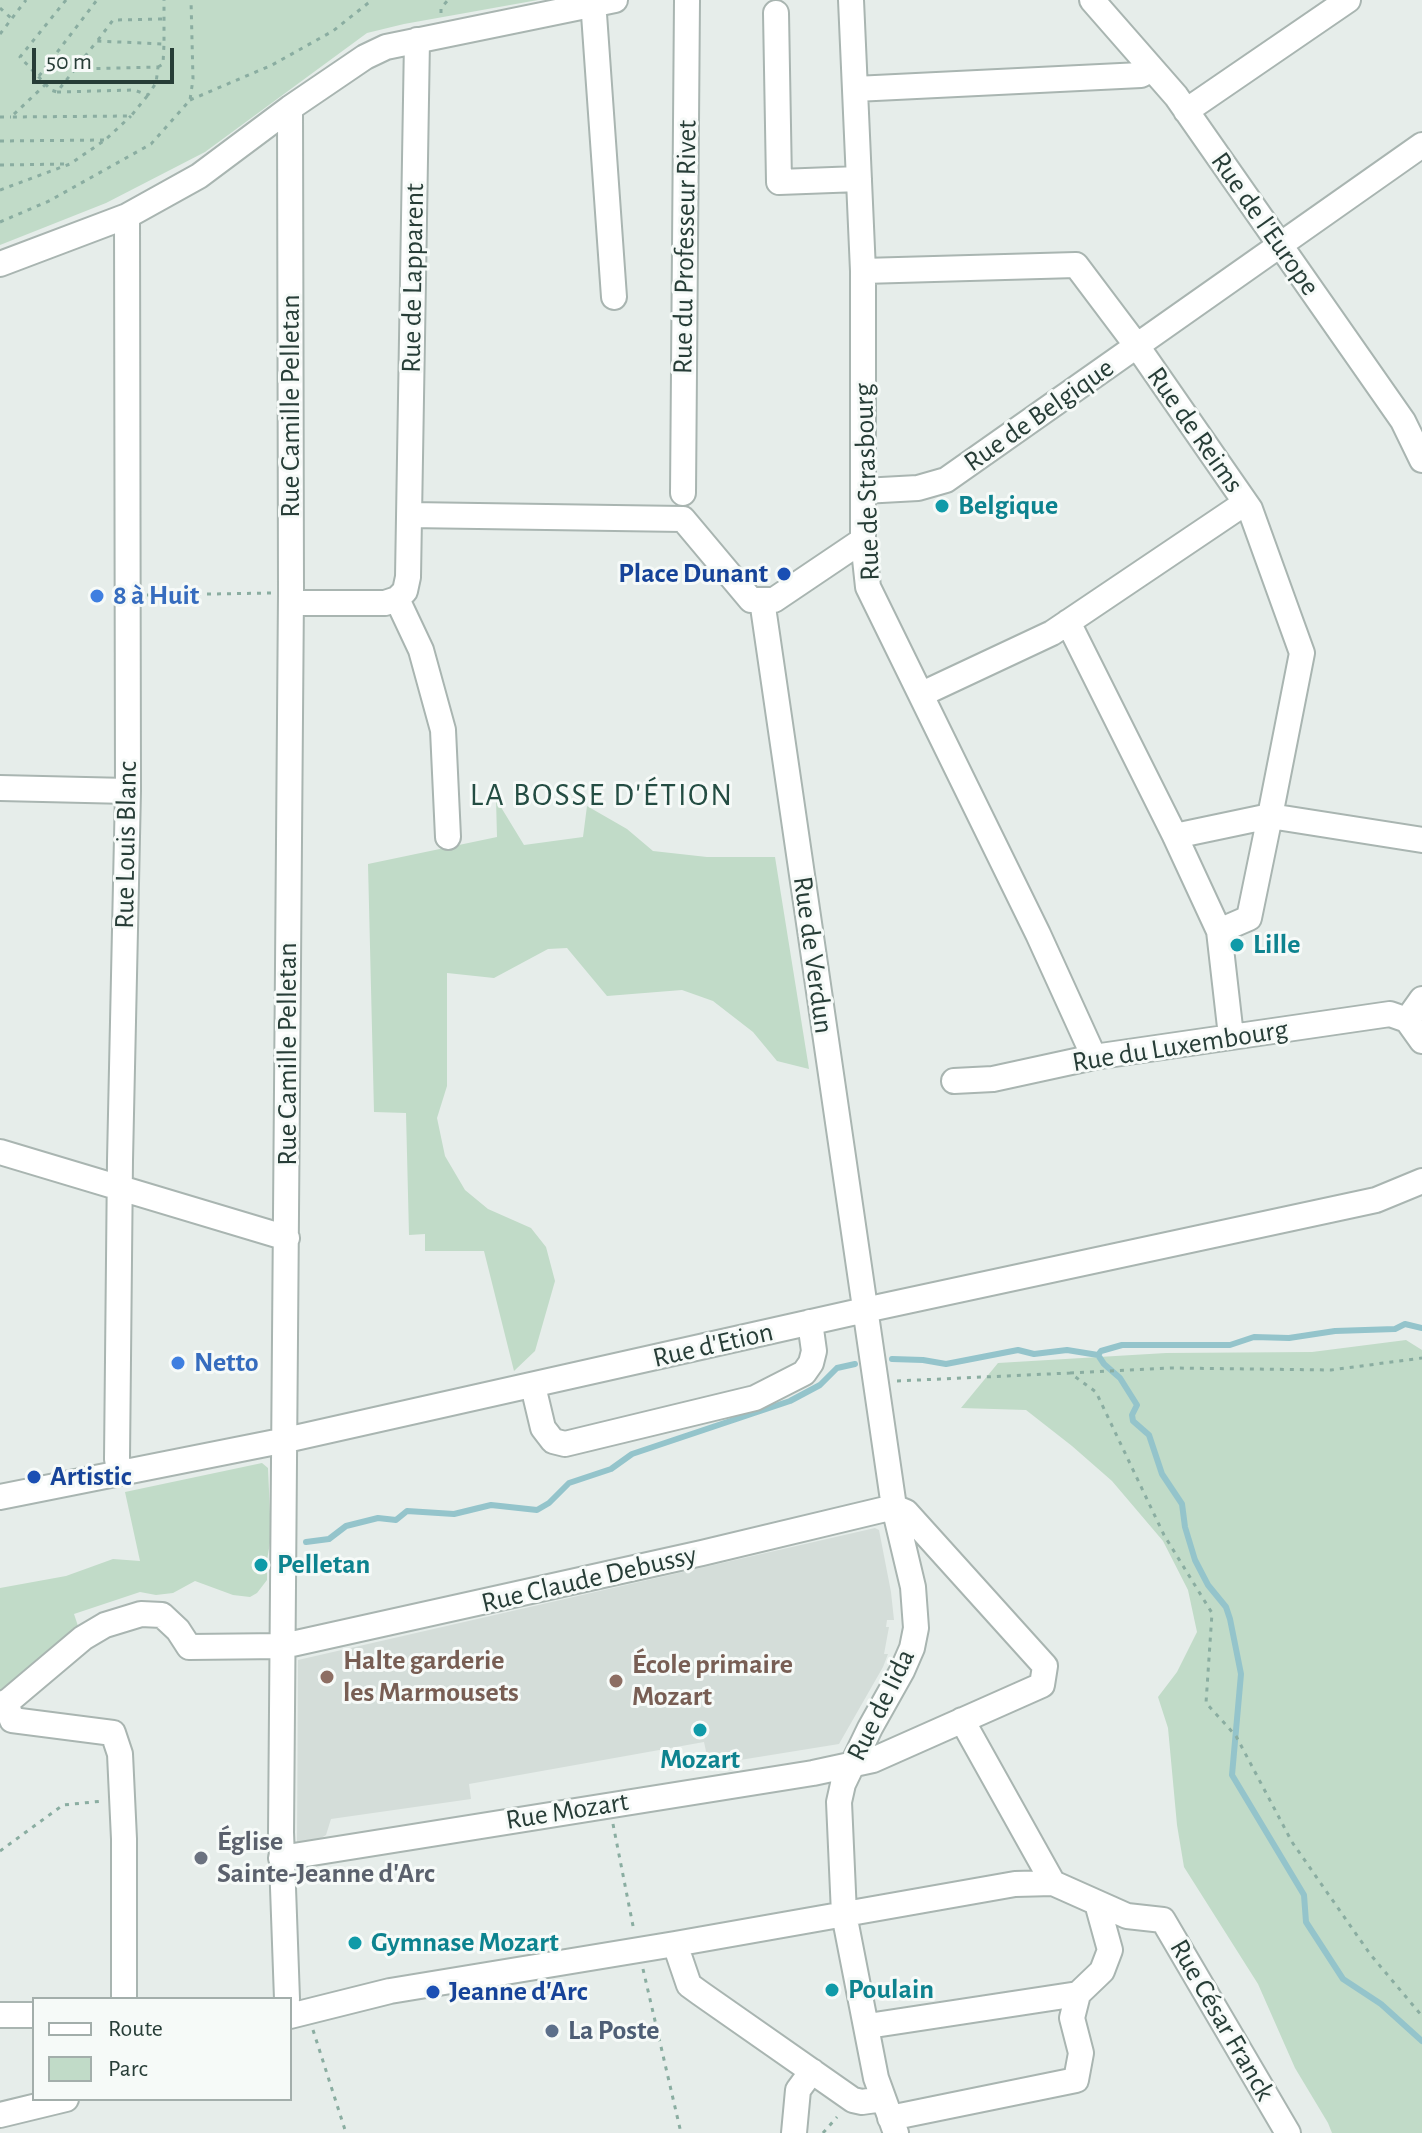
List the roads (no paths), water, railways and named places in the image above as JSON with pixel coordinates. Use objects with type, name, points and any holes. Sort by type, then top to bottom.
[{"type":"street","name":"Rue du Professeur Rivet","points":[[683,493],[687,0]]},
{"type":"street","name":"Rue de Strasbourg","points":[[851,0],[863,271],[863,540],[868,587],[1038,934],[1094,1057]]},
{"type":"street","name":"Rue de l'Europe","points":[[1092,0],[1186,111],[1403,421],[1422,460]]},
{"type":"street","points":[[1186,111],[1348,0]]},
{"type":"street","points":[[0,264],[127,216],[199,176],[290,108],[365,57],[386,47],[600,2],[614,297]]},
{"type":"street","points":[[776,13],[779,182],[859,179]]},
{"type":"street","name":"Rue de Lapparent","points":[[397,599],[405,591],[408,577],[417,40]]},
{"type":"street","points":[[855,89],[1141,75],[1152,69]]},
{"type":"street","name":"Rue Camille Pelletan","points":[[290,108],[291,598],[281,1858],[294,2009]]},
{"type":"street","name":"Rue de Belgique","points":[[863,491],[918,488],[946,480],[1422,145]]},
{"type":"street","name":"Rue Louis Blanc","points":[[120,1473],[117,1459],[120,1160],[128,791],[127,216]]},
{"type":"street","name":"Rue de Reims","points":[[863,271],[1076,265],[1137,346],[1245,503],[1302,653],[1249,918],[1219,931]]},
{"type":"street","points":[[922,694],[1052,633],[1245,503]]},
{"type":"street","points":[[410,515],[683,519],[751,600],[774,600],[863,540]]},
{"type":"street","points":[[291,598],[371,604],[397,599],[421,650],[443,730],[448,837]]},
{"type":"street","name":"Rue de Verdun","points":[[762,600],[865,1310]]},
{"type":"street","points":[[1068,622],[1219,931],[1231,1036]]},
{"type":"street","points":[[0,788],[128,791]]},
{"type":"street","points":[[1175,836],[1270,816],[1422,840]]},
{"type":"street","points":[[1422,999],[1407,1020],[1422,1041]]},
{"type":"street","name":"Rue du Luxembourg","points":[[954,1081],[993,1079],[1094,1057],[1390,1014],[1407,1020]]},
{"type":"street","points":[[0,1152],[122,1186],[287,1238]]},
{"type":"street","name":"Rue d'Etion","points":[[0,1497],[286,1440],[810,1322],[1376,1200],[1422,1181]]},
{"type":"street","name":"Rue de Iida","points":[[865,1310],[894,1507],[913,1587],[916,1628],[902,1671],[843,1784],[839,1802],[844,1914],[876,2078],[890,2116]]},
{"type":"street","points":[[533,1386],[543,1428],[553,1441],[565,1444],[755,1398],[804,1373],[814,1351],[810,1322]]},
{"type":"street","name":"Rue Claude Debussy","points":[[3,1705],[83,1638],[105,1625],[141,1614],[162,1615],[178,1630],[189,1647],[283,1646],[582,1581],[894,1507]]},
{"type":"street","name":"Rue Mozart","points":[[281,1858],[853,1765],[873,1760],[1025,1696],[1042,1685],[1045,1666],[906,1512],[894,1507]]},
{"type":"street","points":[[3,1705],[12,1720],[113,1733],[120,1754],[122,1799],[124,1997]]},
{"type":"street","points":[[294,2009],[1015,1884],[1053,1883],[962,1720]]},
{"type":"street","name":"Rue César Franck","points":[[1053,1883],[1127,1916],[1163,1920],[1288,2133]]},
{"type":"street","points":[[675,1944],[689,1985],[853,2100],[890,2116],[1076,2080],[1081,2053],[1072,2018],[1078,1994],[1102,1971],[1110,1950],[1097,1903]]},
{"type":"street","points":[[868,2026],[1078,1994]]},
{"type":"street","points":[[0,2015],[32,2015]]},
{"type":"street","points":[[794,2133],[798,2090],[812,2071]]},
{"type":"street","points":[[0,2115],[58,2101]]},
{"type":"waterway","points":[[892,1359],[946,1364],[1018,1350],[1034,1354],[1067,1350],[1098,1355],[1101,1351],[1122,1345],[1230,1345],[1254,1337],[1289,1338],[1335,1331],[1395,1329],[1405,1324],[1422,1328]]},
{"type":"waterway","points":[[1098,1355],[1120,1378],[1137,1405],[1132,1415],[1133,1421],[1149,1435],[1162,1474],[1182,1504],[1195,1560],[1208,1585],[1226,1607],[1230,1619],[1241,1674],[1232,1775],[1304,1895],[1306,1922],[1343,1979],[1381,2004],[1422,2041]]},
{"type":"waterway","points":[[306,1542],[329,1539],[346,1526],[378,1518],[396,1520],[407,1511],[454,1514],[491,1505],[537,1510],[569,1483],[611,1469],[632,1454],[790,1401],[820,1385],[837,1368],[855,1364]]},
{"type":"place","name":"Belgique","points":[[942,506]]},
{"type":"place","name":"Place Dunant","points":[[784,574]]},
{"type":"place","name":"8 à Huit","points":[[97,596]]},
{"type":"place","name":"Lille","points":[[1237,945]]},
{"type":"place","name":"Netto","points":[[178,1363]]},
{"type":"place","name":"Artistic","points":[[34,1477]]},
{"type":"place","name":"Pelletan","points":[[261,1565]]},
{"type":"place","name":"Halte garderie les Marmousets","points":[[327,1677]]},
{"type":"place","name":"École primaire Mozart","points":[[616,1681]]},
{"type":"place","name":"Mozart","points":[[700,1730]]},
{"type":"place","name":"Église Sainte-Jeanne d'Arc","points":[[201,1858]]},
{"type":"place","name":"Gymnase Mozart","points":[[355,1943]]},
{"type":"place","name":"Poulain","points":[[832,1990]]},
{"type":"place","name":"Jeanne d'Arc","points":[[433,1992]]},
{"type":"place","name":"La Poste","points":[[552,2031]]},
{"type":"district","name":"LA BOSSE D'ÉTION","points":[[602,795]]}]
